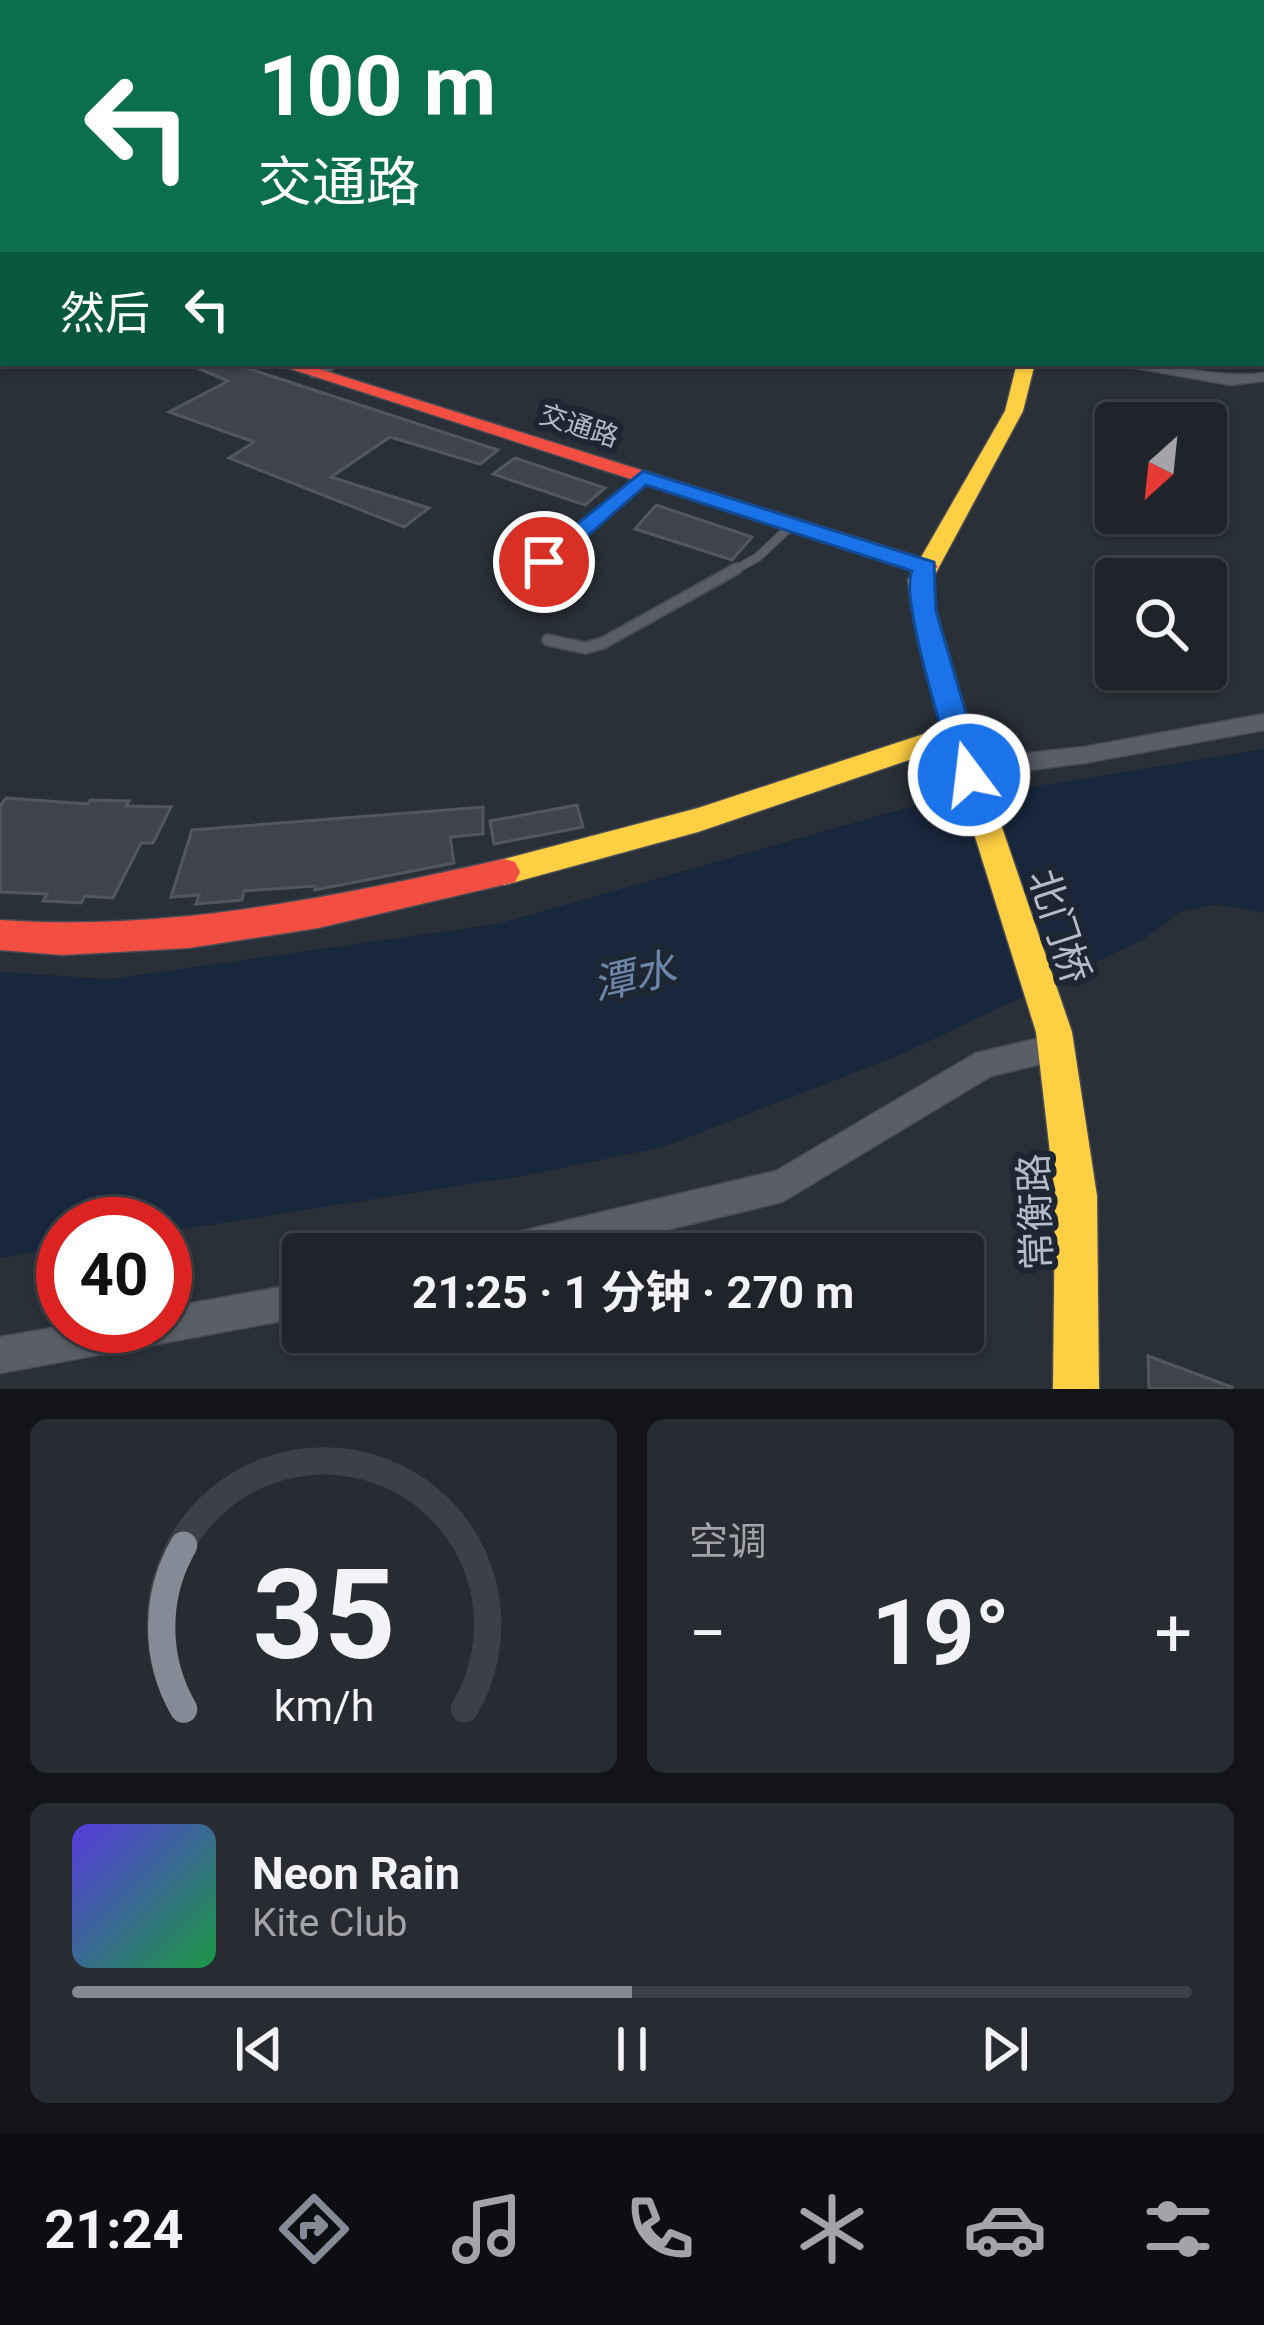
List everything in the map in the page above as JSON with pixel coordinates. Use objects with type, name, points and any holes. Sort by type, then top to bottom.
[{"type":"street","points":[[926,567],[1014,411],[1025,366]]},
{"type":"street","points":[[1146,366],[1231,382],[1264,377]]},
{"type":"street","name":"交通路","points":[[325,368],[926,567]]},
{"type":"street","name":"北门桥","points":[[926,567],[920,580],[924,611],[968,772],[1056,1040]]},
{"type":"street","points":[[968,772],[1264,722]]},
{"type":"street","points":[[0,935],[167,934],[352,906],[595,852],[850,773],[958,734]]},
{"type":"street","points":[[584,1233],[782,1186],[986,1063],[1056,1040]]},
{"type":"street","name":"常衡路","points":[[1056,1040],[1076,1196],[1076,1389]]},
{"type":"street","points":[[0,1355],[282,1304]]},
{"type":"lane","points":[[544,562],[643,477]]},
{"type":"lane","points":[[548,640],[585,647],[604,643],[758,557],[792,525]]},
{"type":"water","name":"潭水","points":[[1264,749],[1264,913],[1217,904],[1180,912],[1143,940],[900,1055],[664,1147],[528,1175],[192,1228],[192,1197],[36,1197],[36,1252],[0,1258],[0,972],[109,979],[497,924],[909,807]]},
{"type":"building","points":[[192,366],[238,366],[498,450],[480,464],[390,437],[331,477],[429,508],[404,527],[229,458],[254,442],[169,412],[228,381]]},
{"type":"building","points":[[515,458],[605,488],[585,505],[493,474]]},
{"type":"building","points":[[656,505],[752,537],[732,560],[635,529]]},
{"type":"building","points":[[520,564],[574,593],[558,604],[504,574]]},
{"type":"building","points":[[6,798],[88,804],[90,800],[129,801],[126,806],[171,807],[153,843],[141,843],[113,898],[85,896],[81,903],[43,901],[47,894],[0,892],[0,806]]},
{"type":"building","points":[[577,805],[583,827],[494,844],[490,821]]},
{"type":"building","points":[[483,807],[483,834],[450,837],[454,863],[315,890],[315,886],[244,891],[242,900],[196,904],[199,895],[171,897],[192,830]]},
{"type":"building","points":[[1148,1356],[1232,1387],[1232,1389],[1149,1389]]},
{"type":"traffic: slow","points":[[1025,366],[1014,411],[920,580],[924,611],[969,775],[1054,1032],[1076,1196],[1076,1389]]},
{"type":"traffic: slow","points":[[504,872],[698,820],[958,733]]},
{"type":"traffic: jam","points":[[291,366],[926,567]]},
{"type":"traffic: jam","points":[[0,935],[62,940],[189,933],[318,913],[504,872]]},
{"type":"route","points":[[544,562],[643,477],[926,567],[920,580],[924,611],[969,775]]}]
